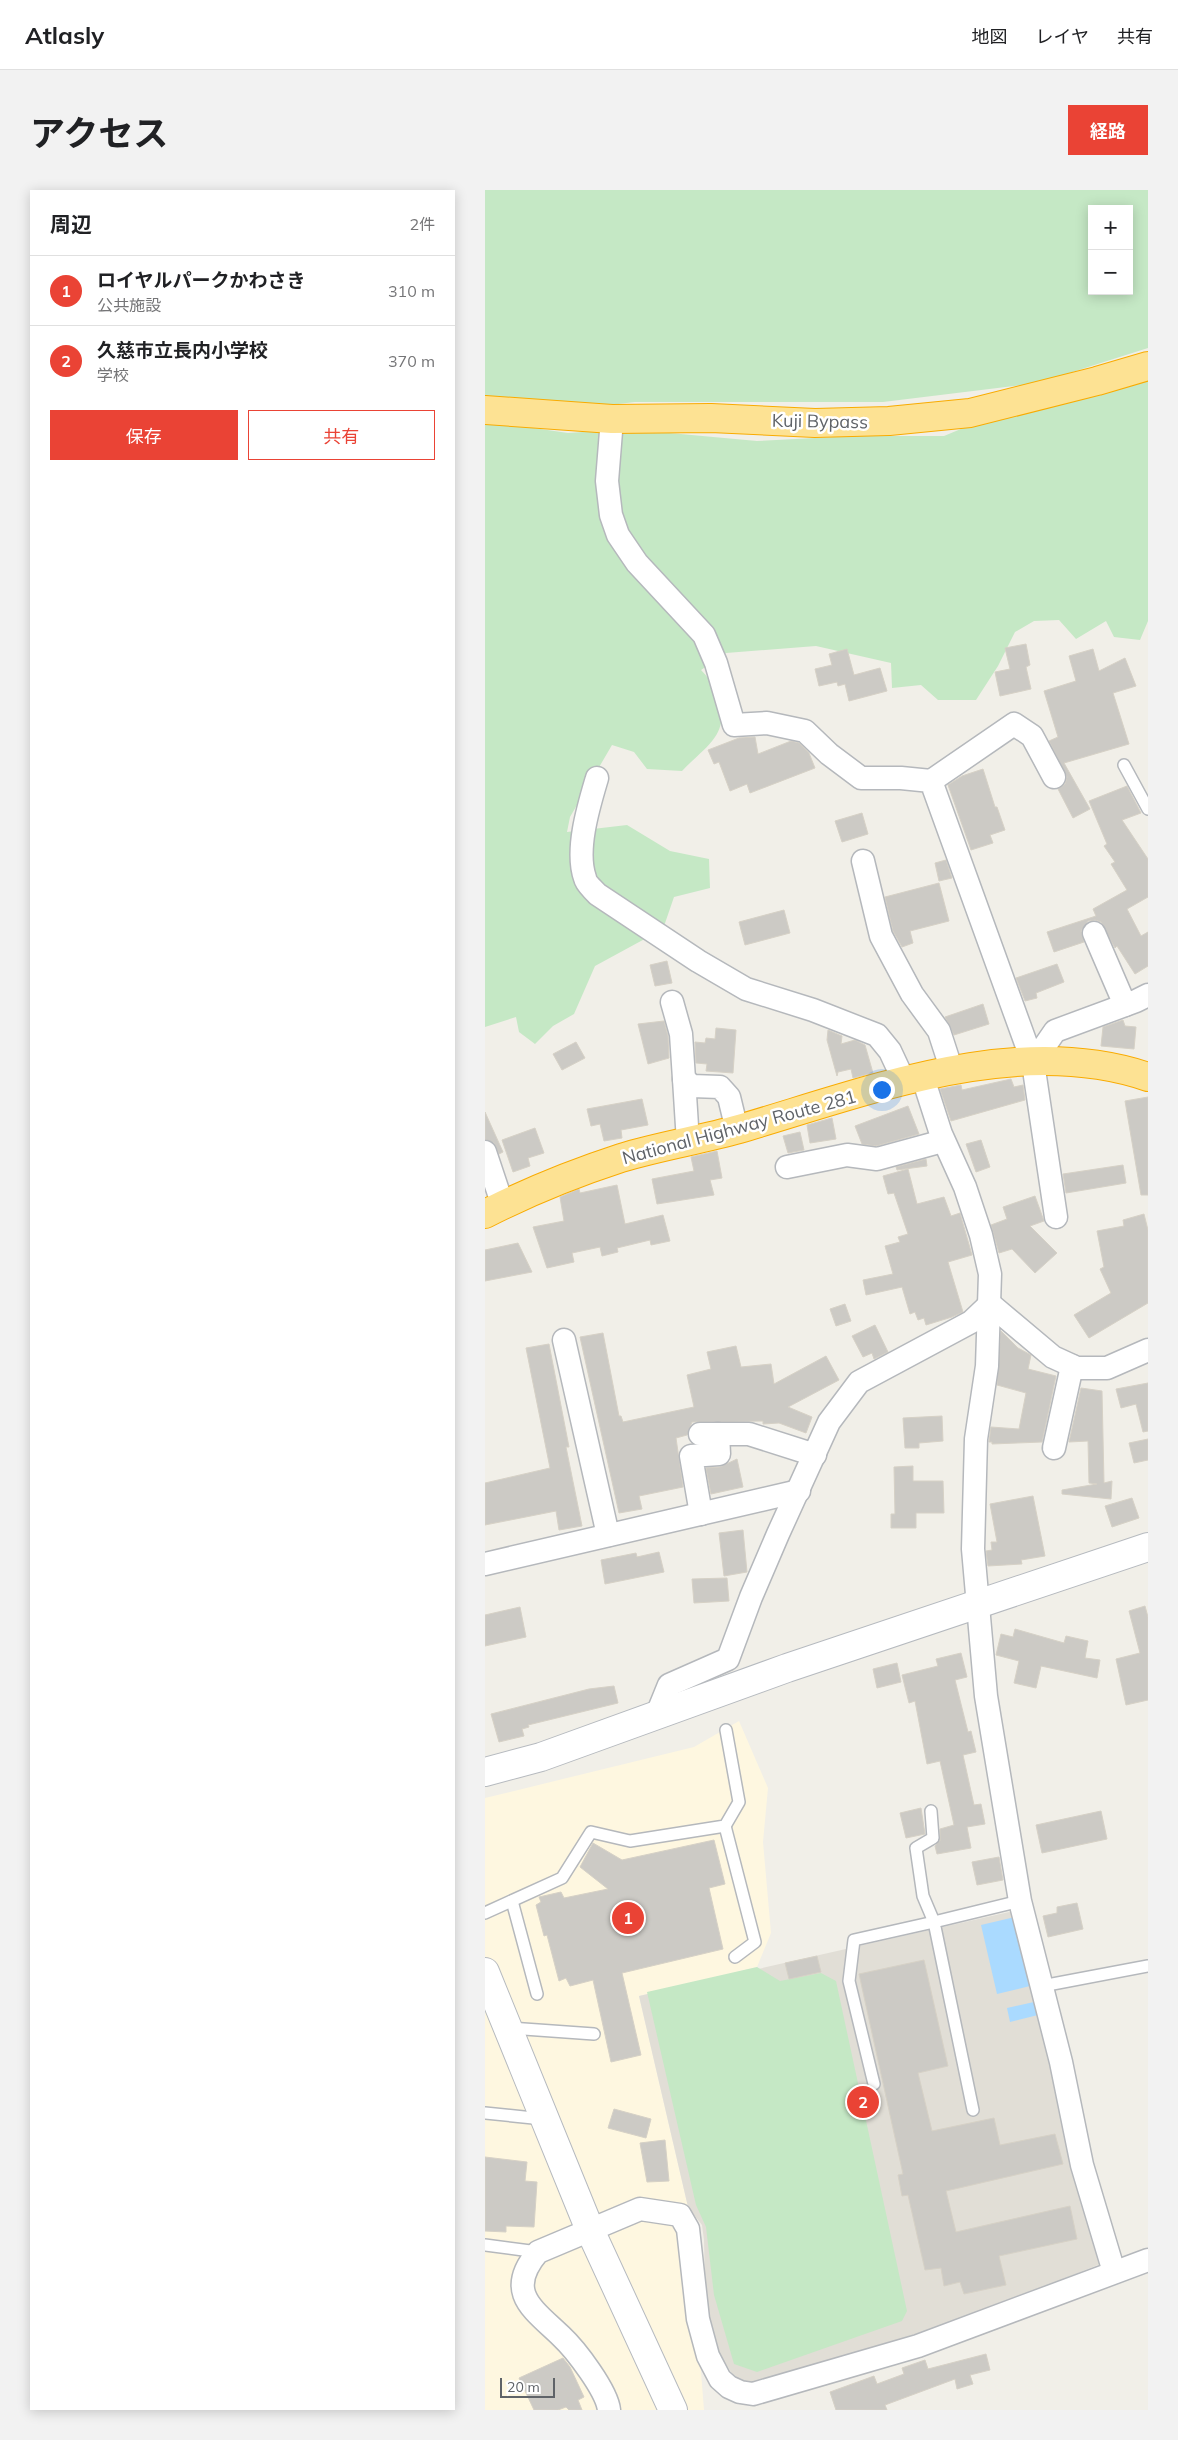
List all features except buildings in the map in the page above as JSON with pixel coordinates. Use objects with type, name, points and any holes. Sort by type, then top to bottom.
[{"type":"highway","name":"Kuji Bypass","points":[[485,410],[612,419],[711,418],[815,423],[898,420],[969,413],[1097,381],[1148,366]]},
{"type":"highway","name":"National Highway Route 281","points":[[494,1210],[550,1184],[622,1158],[737,1130],[969,1066],[1052,1062],[1120,1068],[1148,1077]]},
{"type":"street","points":[[612,419],[607,481],[611,515],[618,536],[637,563],[705,635],[716,663],[734,725],[767,723],[805,730],[829,754],[861,778],[901,778],[931,781],[1014,724],[1032,736],[1054,777]]},
{"type":"street","points":[[597,778],[588,808],[582,846],[585,879],[597,894],[698,961],[746,989],[813,1010],[877,1035],[913,1080],[965,1187],[981,1235],[989,1274],[990,1304],[987,1366],[976,1439],[973,1549],[986,1696],[1020,1901],[1061,2062],[1082,2165],[1113,2272]]},
{"type":"street","points":[[931,781],[1033,1062],[1056,1217]]},
{"type":"street","points":[[863,861],[881,936],[912,994],[939,1031],[952,1071]]},
{"type":"street","points":[[1094,933],[1125,1005]]},
{"type":"street","points":[[1033,1062],[1055,1031],[1125,1005],[1148,994]]},
{"type":"street","points":[[672,1002],[681,1034],[687,1142]]},
{"type":"street","points":[[685,1079],[692,1086],[720,1087],[729,1097],[737,1130]]},
{"type":"street","points":[[787,1167],[847,1155],[877,1159],[943,1141]]},
{"type":"street","points":[[485,1152],[494,1210]]},
{"type":"street","points":[[990,1304],[1053,1357],[1077,1368],[1107,1368],[1148,1350]]},
{"type":"street","points":[[656,1717],[669,1685],[728,1659],[751,1597],[829,1422],[859,1382],[971,1322],[990,1304]]},
{"type":"street","points":[[564,1340],[608,1535]]},
{"type":"street","points":[[1053,1448],[1072,1366]]},
{"type":"street","points":[[701,1514],[691,1456],[719,1454],[709,1434],[749,1434],[815,1455]]},
{"type":"street","points":[[485,1564],[799,1491]]},
{"type":"street","points":[[485,1772],[541,1757],[656,1717],[787,1668],[1148,1547]]},
{"type":"street","points":[[485,1972],[590,2230],[673,2410]]},
{"type":"street","points":[[609,2410],[605,2392],[563,2338],[533,2312],[525,2301],[521,2288],[529,2263],[537,2252],[640,2209],[680,2215],[687,2229],[697,2318],[708,2356],[720,2379],[729,2387],[740,2392],[753,2394],[918,2346],[1148,2260]]},
{"type":"lane","points":[[1124,765],[1148,809]]},
{"type":"lane","points":[[726,1730],[739,1802],[725,1826],[755,1942],[735,1957]]},
{"type":"lane","points":[[931,1811],[933,1838],[916,1848],[923,1896],[934,1922],[973,2110]]},
{"type":"lane","points":[[485,1913],[562,1878],[591,1832],[630,1841],[725,1826]]},
{"type":"lane","points":[[512,1901],[537,1994]]},
{"type":"lane","points":[[874,2084],[849,1981],[854,1940],[1020,1901]]},
{"type":"lane","points":[[1042,1986],[1148,1966]]},
{"type":"lane","points":[[508,2028],[594,2034]]},
{"type":"lane","points":[[485,2113],[545,2119]]},
{"type":"lane","points":[[485,2245],[537,2252]]},
{"type":"shaded area","points":[[739,1721],[768,1788],[763,1842],[771,1933],[757,1967],[639,1996],[688,2207],[704,2410],[485,2410],[485,1798],[694,1747]]},
{"type":"shaded area","points":[[1018,1910],[1100,2264],[970,2317],[756,2384],[745,2382],[733,2375],[720,2355],[711,2333],[705,2286],[702,2225],[688,2207],[639,1996]]},
{"type":"green space","points":[[485,190],[1148,190],[1148,348],[1038,383],[883,402],[635,402],[485,420]]},
{"type":"green space","points":[[1148,380],[1148,621],[1140,640],[1114,637],[1106,621],[1076,639],[1059,620],[1034,621],[1015,632],[998,666],[976,700],[938,700],[921,685],[892,688],[891,663],[816,646],[726,653],[701,670],[717,693],[722,711],[719,729],[708,746],[682,771],[647,769],[634,752],[612,745],[570,817],[567,832],[627,825],[670,851],[709,859],[710,888],[674,897],[663,929],[595,966],[574,1014],[553,1026],[535,1044],[519,1032],[516,1017],[485,1027],[485,421],[568,433],[626,429],[757,441],[853,436],[944,436],[997,414]]},
{"type":"green space","points":[[757,1967],[780,1981],[821,1973],[836,1981],[907,2311],[902,2321],[757,2372],[734,2364],[714,2295],[706,2227],[696,2205],[647,1992]]},
{"type":"water","points":[[1015,1917],[1030,1986],[997,1994],[981,1925]]},
{"type":"water","points":[[1034,2002],[1038,2015],[1010,2022],[1007,2008]]},
{"type":"place","name":"ロイヤルパークかわさき","points":[[628,1918]]},
{"type":"place","name":"久慈市立長内小学校","points":[[863,2102]]}]
